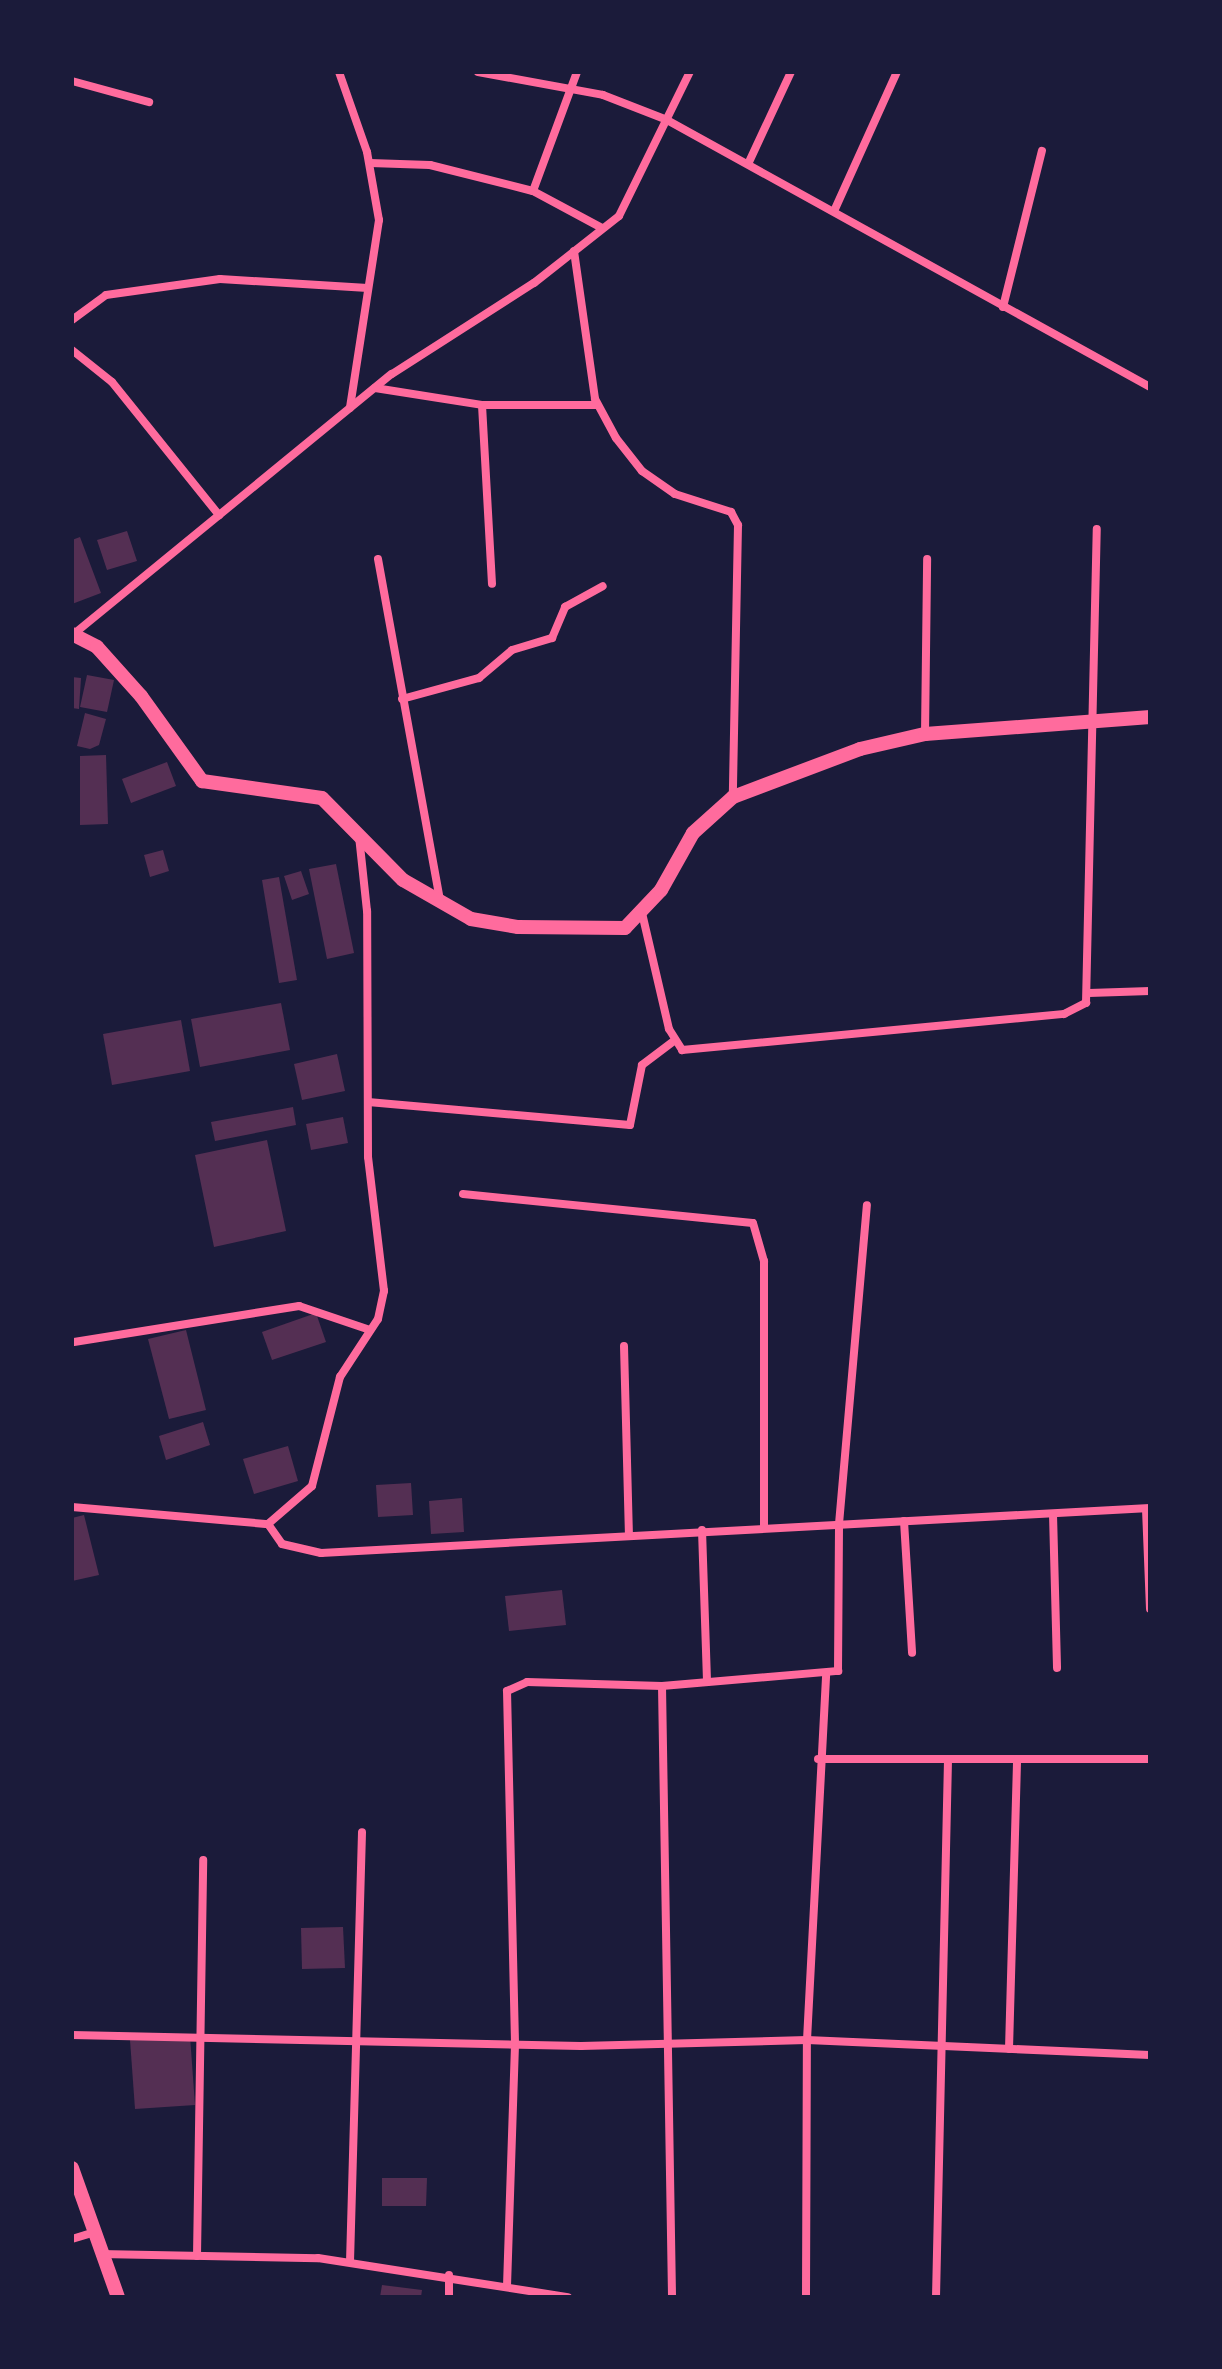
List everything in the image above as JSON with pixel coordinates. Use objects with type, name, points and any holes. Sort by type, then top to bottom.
[{"type":"main road","points":[[74,634],[141,696],[202,781],[322,798],[359,831],[379,863],[471,919],[518,927],[606,932],[642,913],[693,833],[733,797],[860,749],[925,734],[1150,717]]},
{"type":"main road","points":[[72,2168],[99,2254],[118,2297]]},
{"type":"street","points":[[339,72],[370,163],[379,220],[349,408]]},
{"type":"street","points":[[478,72],[567,94],[603,95],[667,120],[835,209],[1003,307],[1150,387]]},
{"type":"street","points":[[533,191],[577,72]]},
{"type":"street","points":[[74,634],[349,408],[574,251],[631,203],[690,72]]},
{"type":"street","points":[[749,162],[791,72]]},
{"type":"street","points":[[835,209],[897,72]]},
{"type":"street","points":[[72,81],[149,102]]},
{"type":"street","points":[[1003,307],[1042,151]]},
{"type":"street","points":[[370,163],[430,165],[533,191],[602,228]]},
{"type":"street","points":[[574,251],[597,405],[642,471],[675,494],[731,512],[738,525],[733,797]]},
{"type":"street","points":[[72,320],[106,295],[220,279],[368,288]]},
{"type":"street","points":[[72,350],[112,382],[219,515]]},
{"type":"street","points":[[375,388],[482,405],[597,405]]},
{"type":"street","points":[[482,405],[492,584]]},
{"type":"street","points":[[1089,993],[1090,721],[1097,529]]},
{"type":"street","points":[[378,559],[440,900]]},
{"type":"street","points":[[925,734],[927,559]]},
{"type":"street","points":[[402,699],[479,678],[512,650],[552,638],[565,607],[603,586]]},
{"type":"street","points":[[72,1507],[268,1524],[312,1486],[340,1377],[370,1330],[384,1291],[368,1102],[359,831]]},
{"type":"street","points":[[642,913],[673,1042]]},
{"type":"street","points":[[673,1042],[695,1050],[1064,1014],[1089,993],[1150,991]]},
{"type":"street","points":[[368,1102],[630,1125],[642,1065],[673,1042]]},
{"type":"street","points":[[463,1194],[753,1223],[764,1261],[764,1527]]},
{"type":"street","points":[[507,2286],[515,2043],[507,1691],[527,1682],[662,1686],[826,1675],[844,1663],[839,1524],[867,1205]]},
{"type":"street","points":[[74,1342],[299,1306],[370,1330]]},
{"type":"street","points":[[624,1346],[629,1533]]},
{"type":"street","points":[[268,1524],[282,1544],[321,1553],[629,1533],[1148,1509],[1150,1609]]},
{"type":"street","points":[[1053,1514],[1057,1668]]},
{"type":"street","points":[[904,1521],[912,1653]]},
{"type":"street","points":[[702,1530],[707,1682]]},
{"type":"street","points":[[806,2297],[807,2040],[818,1759],[826,1675]]},
{"type":"street","points":[[662,1686],[672,2043],[672,2297]]},
{"type":"street","points":[[818,1759],[1150,1759]]},
{"type":"street","points":[[936,2297],[948,1759]]},
{"type":"street","points":[[1009,2049],[1017,1759]]},
{"type":"street","points":[[350,2262],[362,1832]]},
{"type":"street","points":[[197,2256],[203,1860]]},
{"type":"street","points":[[72,2035],[202,2033],[243,2043],[807,2040],[1150,2055]]},
{"type":"street","points":[[72,2239],[92,2233]]},
{"type":"street","points":[[99,2254],[350,2262],[449,2275],[568,2297]]},
{"type":"street","points":[[449,2275],[449,2297]]},
{"type":"building","points":[[127,531],[137,561],[107,570],[97,540]]},
{"type":"building","points":[[80,537],[101,593],[72,604],[72,540]]},
{"type":"building","points":[[87,675],[114,680],[107,712],[80,707]]},
{"type":"building","points":[[72,677],[81,678],[79,709],[72,708]]},
{"type":"building","points":[[85,713],[106,719],[99,745],[90,749],[77,746]]},
{"type":"building","points":[[106,755],[108,824],[80,825],[80,756]]},
{"type":"building","points":[[167,762],[176,786],[131,803],[122,779]]},
{"type":"building","points":[[163,850],[169,871],[150,877],[144,855]]},
{"type":"building","points":[[336,864],[354,953],[327,959],[309,869]]},
{"type":"building","points":[[301,871],[309,894],[292,900],[284,876]]},
{"type":"building","points":[[279,877],[297,980],[279,983],[262,880]]},
{"type":"building","points":[[281,1003],[290,1050],[200,1067],[191,1019]]},
{"type":"building","points":[[181,1020],[190,1071],[112,1085],[103,1034]]},
{"type":"building","points":[[337,1054],[345,1091],[302,1100],[294,1064]]},
{"type":"building","points":[[293,1107],[296,1125],[215,1141],[211,1122]]},
{"type":"building","points":[[343,1117],[348,1143],[311,1150],[306,1124]]},
{"type":"building","points":[[267,1140],[286,1231],[214,1247],[195,1155]]},
{"type":"building","points":[[316,1313],[326,1342],[272,1360],[262,1332]]},
{"type":"building","points":[[186,1330],[206,1410],[169,1419],[148,1339]]},
{"type":"building","points":[[203,1422],[210,1445],[166,1460],[159,1436]]},
{"type":"building","points":[[288,1446],[298,1481],[254,1494],[243,1459]]},
{"type":"building","points":[[411,1483],[413,1515],[378,1517],[376,1485]]},
{"type":"building","points":[[462,1498],[464,1532],[431,1534],[429,1501]]},
{"type":"building","points":[[84,1515],[99,1575],[72,1581],[72,1518]]},
{"type":"building","points":[[562,1590],[566,1625],[509,1631],[505,1596]]},
{"type":"building","points":[[343,1927],[345,1968],[302,1969],[301,1928]]},
{"type":"building","points":[[190,2036],[195,2105],[135,2109],[130,2040]]},
{"type":"building","points":[[382,2178],[427,2178],[426,2206],[382,2206]]},
{"type":"building","points":[[382,2285],[422,2290],[421,2297],[380,2297]]}]
